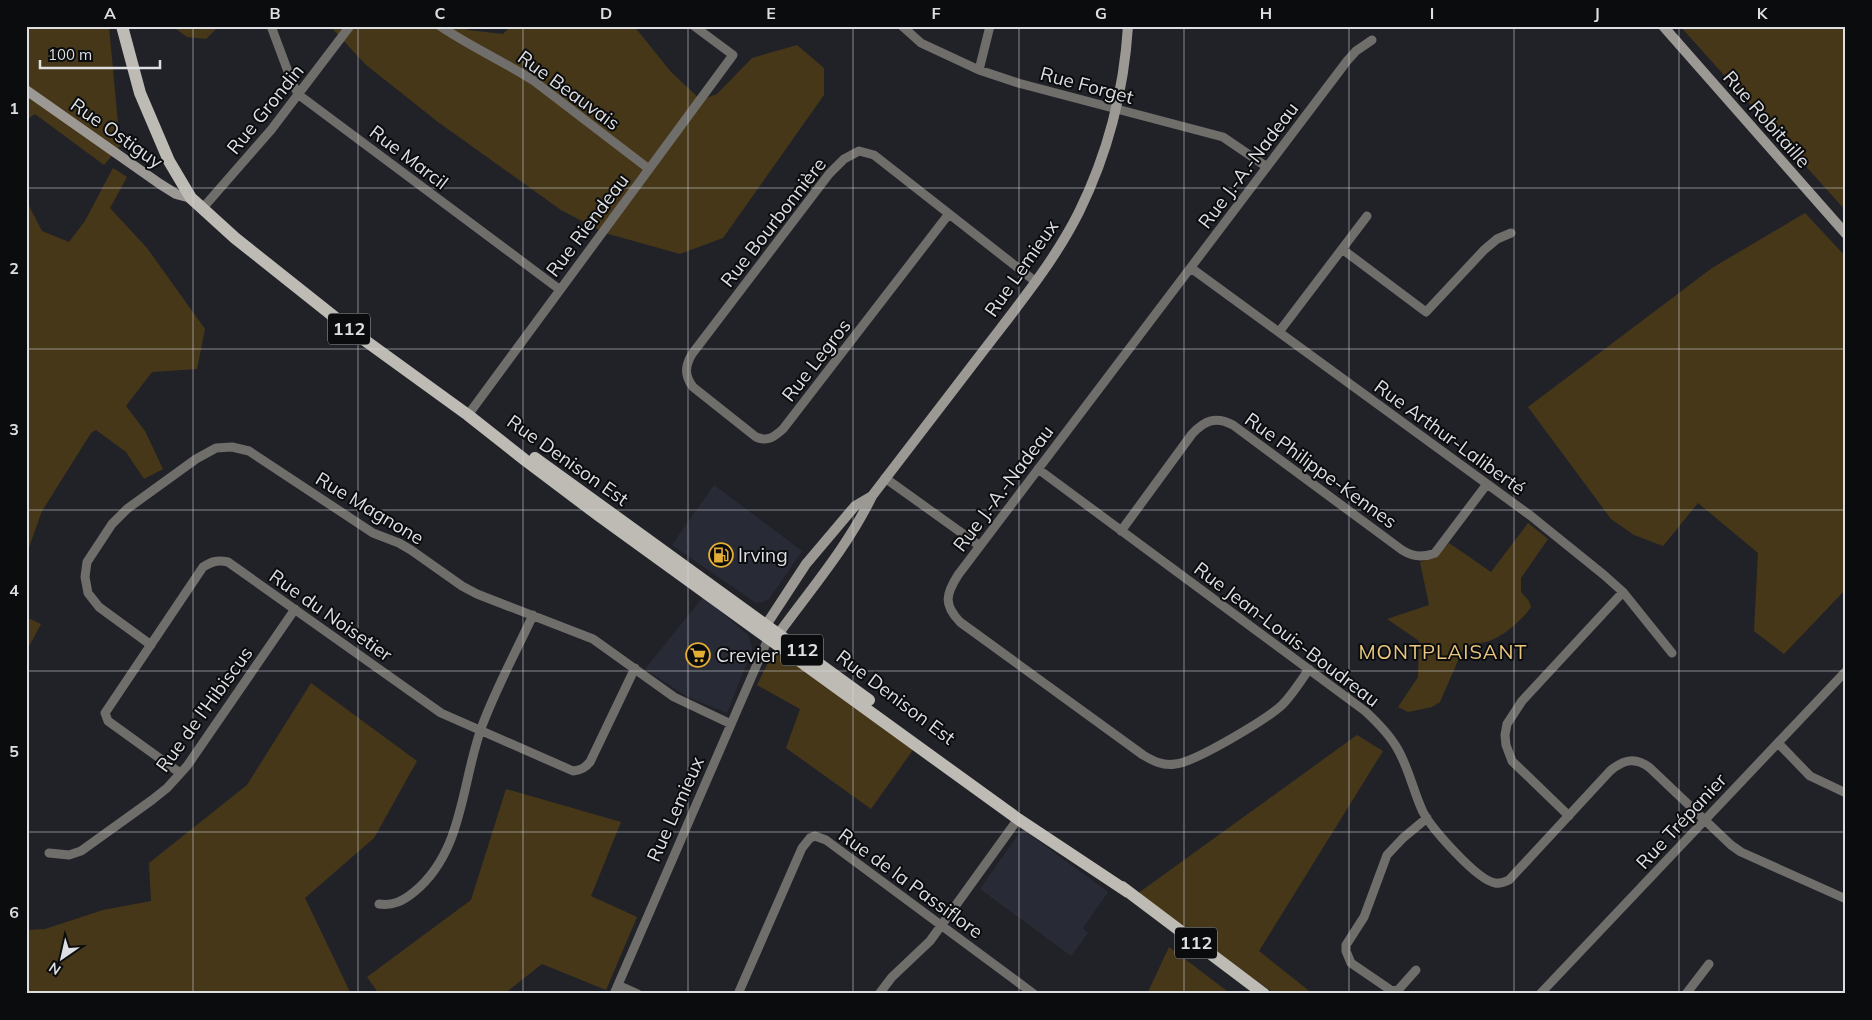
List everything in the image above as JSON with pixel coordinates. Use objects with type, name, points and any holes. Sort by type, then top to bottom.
[{"type":"main road","name":"Rue Denison Est","points":[[122,26],[140,93],[149,117],[169,161],[192,198],[202,209],[275,271],[352,332],[468,415],[532,466],[774,636],[1022,815],[1072,848],[1264,994]]},
{"type":"main road","name":"Rue Denison Est","points":[[468,415],[530,454],[766,624],[774,636],[1018,819],[1128,892]]},
{"type":"street","name":"Rue Marcil","points":[[271,26],[293,85],[299,95],[559,289]]},
{"type":"street","name":"Rue Grondin","points":[[202,209],[248,158],[299,95],[350,26]]},
{"type":"street","name":"Rue Beauvais","points":[[440,26],[534,81],[649,169]]},
{"type":"street","name":"Rue Riendeau","points":[[468,415],[733,55],[694,26]]},
{"type":"street","name":"Rue Forget","points":[[902,26],[921,43],[979,70],[1018,83],[1223,137],[1267,167]]},
{"type":"street","points":[[979,70],[990,26]]},
{"type":"street","name":"Rue Lemieux","points":[[616,990],[731,724],[774,636],[860,520],[872,496],[885,478],[1036,282],[1062,243],[1090,189],[1104,152],[1116,109],[1128,26]]},
{"type":"street","name":"Rue Robitaille","points":[[1663,26],[1846,234]]},
{"type":"street","name":"Rue J.-A.-Nadeau","points":[[1309,669],[1284,703],[1270,714],[1196,759],[1178,764],[1156,762],[1135,750],[960,622],[954,616],[948,604],[948,590],[1352,55],[1372,40]]},
{"type":"street","name":"Rue Ostiguy","points":[[26,90],[160,184],[176,194],[192,198]]},
{"type":"street","name":"Rue Bourbonnière","points":[[688,380],[686,367],[692,354],[829,174],[837,165],[852,154],[859,152],[874,155],[948,215],[1036,282]]},
{"type":"street","name":"Rue Legros","points":[[688,380],[693,387],[756,437],[766,440],[776,435],[783,429],[948,215]]},
{"type":"street","points":[[1279,332],[1367,216]]},
{"type":"street","points":[[1342,249],[1426,312],[1484,250],[1496,239],[1512,233]]},
{"type":"street","name":"Rue Arthur-Laliberté","points":[[1191,268],[1558,537],[1623,592],[1672,653]]},
{"type":"street","name":"Rue Philippe-Kennes","points":[[1121,531],[1192,434],[1205,422],[1212,420],[1226,421],[1233,425],[1402,550],[1416,557],[1435,552],[1487,484]]},
{"type":"street","name":"Rue Magnone","points":[[151,645],[99,607],[88,593],[85,577],[87,562],[112,524],[127,509],[196,459],[216,448],[232,447],[249,451],[373,533],[411,550],[462,586],[477,594],[593,639],[686,704],[731,724]]},
{"type":"street","name":"Rue Jean-Louis-Boudreau","points":[[1038,470],[1358,704],[1389,737],[1401,756],[1427,818],[1440,837],[1484,879],[1499,884],[1509,880],[1610,771],[1628,760],[1643,763],[1650,768],[1731,845],[1747,856],[1846,899]]},
{"type":"street","points":[[885,478],[980,546]]},
{"type":"street","name":"Rue Lemieux","points":[[766,624],[806,564],[855,506],[872,496]]},
{"type":"street","name":"Rue du Noisetier","points":[[180,773],[108,722],[105,713],[203,567],[210,563],[228,562],[441,713],[567,769],[580,770],[585,768],[590,762],[635,668]]},
{"type":"street","points":[[1569,816],[1512,761],[1506,745],[1507,724],[1522,701],[1623,592]]},
{"type":"street","name":"Rue de l'Hibiscus","points":[[49,853],[69,855],[81,851],[152,800],[180,773],[197,752],[295,609]]},
{"type":"street","points":[[379,904],[395,904],[409,896],[428,879],[441,861],[452,838],[480,731],[533,615]]},
{"type":"street","name":"Rue Trépanier","points":[[1540,994],[1846,671]]},
{"type":"street","points":[[1778,743],[1810,776],[1846,793]]},
{"type":"street","points":[[1416,970],[1399,989],[1392,991],[1355,966],[1346,951],[1348,939],[1364,917],[1387,855],[1403,838],[1427,818]]},
{"type":"street","points":[[879,994],[892,977],[926,945],[942,925],[1018,819]]},
{"type":"street","name":"Rue de la Passiflore","points":[[738,994],[802,848],[810,838],[815,836],[826,840],[1034,994]]},
{"type":"street","points":[[1686,994],[1709,964]]},
{"type":"street","points":[[616,990],[638,994]]},
{"type":"shaded area","points":[[26,26],[109,26],[120,146],[104,165],[35,114],[26,120]]},
{"type":"shaded area","points":[[172,26],[219,26],[206,39],[187,37]]},
{"type":"shaded area","points":[[330,26],[462,26],[468,30],[503,34],[511,26],[634,26],[671,72],[701,100],[717,94],[752,58],[797,45],[824,68],[824,95],[723,238],[680,254],[605,233],[561,210],[438,122],[365,64]]},
{"type":"shaded area","points":[[1680,26],[1846,26],[1846,211]]},
{"type":"shaded area","points":[[113,168],[127,177],[110,208],[147,248],[205,329],[197,369],[152,372],[126,406],[145,431],[163,469],[144,479],[126,452],[96,430],[91,433],[42,511],[26,556],[26,200],[42,231],[69,242],[85,221]]},
{"type":"shaded area","points":[[1805,213],[1846,257],[1846,589],[1784,654],[1754,631],[1758,553],[1698,503],[1663,546],[1634,535],[1611,519],[1528,407],[1712,268]]},
{"type":"shaded area","points":[[714,485],[802,551],[769,599],[756,603],[672,545]]},
{"type":"shaded area","points":[[1528,523],[1548,539],[1521,578],[1521,592],[1529,601],[1531,607],[1518,622],[1500,636],[1463,649],[1440,702],[1432,707],[1408,712],[1398,707],[1418,677],[1419,641],[1387,619],[1429,605],[1420,562],[1434,558],[1449,543],[1491,572]]},
{"type":"shaded area","points":[[703,597],[748,635],[751,644],[752,650],[727,713],[686,696],[645,669]]},
{"type":"shaded area","points":[[26,617],[41,624],[26,652]]},
{"type":"shaded area","points":[[775,648],[915,747],[871,809],[786,748],[800,709],[757,685]]},
{"type":"shaded area","points":[[311,683],[417,761],[374,838],[305,898],[351,994],[26,994],[26,930],[45,929],[103,910],[151,901],[149,863],[247,785]]},
{"type":"shaded area","points":[[1357,735],[1383,751],[1259,951],[1313,994],[1275,994],[1072,848],[1137,894]]},
{"type":"shaded area","points":[[506,789],[621,822],[591,896],[637,917],[606,990],[542,964],[504,994],[379,994],[367,977],[471,900]]},
{"type":"shaded area","points":[[1022,829],[1108,892],[1083,928],[1088,933],[1071,956],[980,889]]},
{"type":"shaded area","points":[[1169,947],[1231,994],[1147,994]]},
{"type":"place","name":"Irving","points":[[721,555]]},
{"type":"place","name":"Crevier","points":[[698,655]]},
{"type":"district","name":"MONTPLAISANT","points":[[1443,652]]}]
